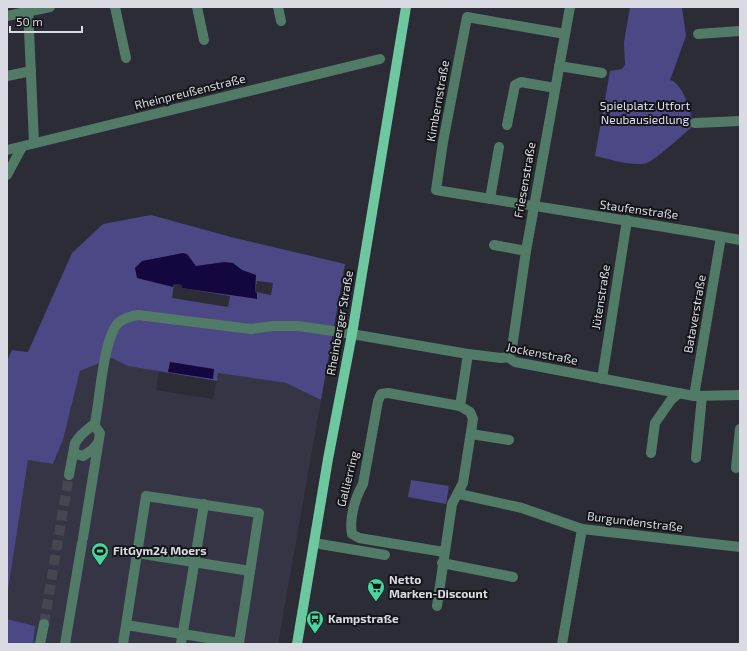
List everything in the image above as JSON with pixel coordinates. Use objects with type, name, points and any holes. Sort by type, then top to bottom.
[{"type":"main road","name":"Rheinberger Straße","points":[[297,644],[352,334],[406,7]]},
{"type":"street","points":[[7,16],[28,9],[50,7]]},
{"type":"street","points":[[115,7],[126,58]]},
{"type":"street","points":[[197,7],[204,40]]},
{"type":"street","points":[[278,7],[281,20]]},
{"type":"street","name":"Friesenstraße","points":[[508,357],[512,348],[526,250],[570,7]]},
{"type":"street","points":[[28,9],[34,143]]},
{"type":"street","name":"Kimbernstraße","points":[[534,206],[436,190],[443,142],[467,17],[565,34]]},
{"type":"street","points":[[698,34],[740,31]]},
{"type":"street","name":"Rheinpreußenstraße","points":[[7,150],[380,59]]},
{"type":"street","points":[[559,66],[602,73]]},
{"type":"street","points":[[7,76],[31,71]]},
{"type":"street","points":[[507,125],[515,85],[522,82],[555,88]]},
{"type":"street","points":[[695,123],[740,121]]},
{"type":"street","points":[[7,175],[22,147]]},
{"type":"street","points":[[490,199],[500,147]]},
{"type":"street","name":"Staufenstraße","points":[[534,206],[589,216],[627,220],[740,240]]},
{"type":"street","name":"Jütenstraße","points":[[602,379],[627,220]]},
{"type":"street","name":"Bataverstraße","points":[[698,396],[721,237]]},
{"type":"street","points":[[494,245],[526,250]]},
{"type":"street","name":"Jockenstraße","points":[[94,425],[110,340],[118,323],[126,318],[138,314],[251,329],[273,326],[298,326],[468,354],[501,358],[508,357],[515,362],[698,396],[740,395]]},
{"type":"street","points":[[437,606],[442,563],[452,504],[459,494],[463,483],[473,419],[470,412],[460,406],[468,354]]},
{"type":"street","name":"Gallierring","points":[[444,552],[359,538],[352,534],[351,528],[356,495],[363,484],[378,401],[381,394],[388,393],[460,406]]},
{"type":"street","points":[[651,453],[655,423],[671,400],[679,393]]},
{"type":"street","points":[[696,458],[698,396]]},
{"type":"street","points":[[65,644],[100,433],[94,425],[77,439],[69,475]]},
{"type":"street","points":[[736,468],[740,429]]},
{"type":"street","points":[[471,434],[509,440]]},
{"type":"street","points":[[74,451],[76,454],[83,456],[92,450],[98,443]]},
{"type":"street","name":"Burgundenstraße","points":[[459,494],[522,508],[582,529],[740,547]]},
{"type":"street","points":[[123,644],[126,624],[137,553],[146,496],[259,513],[238,643],[182,639],[126,624]]},
{"type":"street","points":[[182,639],[204,504]]},
{"type":"street","points":[[562,644],[582,529]]},
{"type":"street","points":[[314,543],[385,555]]},
{"type":"street","points":[[137,553],[250,571]]},
{"type":"street","points":[[442,563],[513,577]]},
{"type":"street","points":[[40,644],[44,624]]},
{"type":"shaded area","points":[[183,253],[187,254],[196,266],[224,262],[233,263],[242,270],[256,275],[255,292],[257,293],[257,299],[182,288],[182,285],[174,284],[173,287],[137,278],[135,268],[142,261]]},
{"type":"shaded area","points":[[112,358],[129,366],[159,371],[156,390],[213,399],[218,373],[286,383],[321,400],[278,644],[33,644],[35,626],[7,619],[7,597],[28,460],[54,464],[63,440],[80,371]]},
{"type":"shaded area","points":[[170,362],[214,369],[213,379],[168,372]]},
{"type":"green space","name":"Spielplatz Utfort Neubausiedlung","points":[[630,7],[682,7],[686,36],[670,80],[675,82],[683,92],[689,107],[693,126],[651,161],[642,164],[621,162],[595,156],[610,71],[622,69],[625,65],[624,42]]},
{"type":"green space","points":[[151,215],[231,237],[345,264],[321,400],[286,383],[218,373],[217,381],[128,366],[112,358],[80,371],[63,440],[53,464],[28,460],[7,597],[7,361],[12,350],[28,352],[72,253],[103,224]],"holes":[[[257,281],[273,283],[271,295],[255,292]],[[174,284],[182,285],[182,288],[230,296],[228,307],[172,298]]]},
{"type":"green space","points":[[411,480],[449,486],[446,504],[408,497]]},
{"type":"green space","points":[[7,619],[35,626],[33,644],[7,644]]},
{"type":"tunnel","points":[[44,624],[69,475]]},
{"type":"place","name":"FitGym24 Moers","points":[[100,566]]},
{"type":"place","name":"Netto Marken-Discount","points":[[376,602]]},
{"type":"place","name":"Kampstraße","points":[[315,634]]}]
